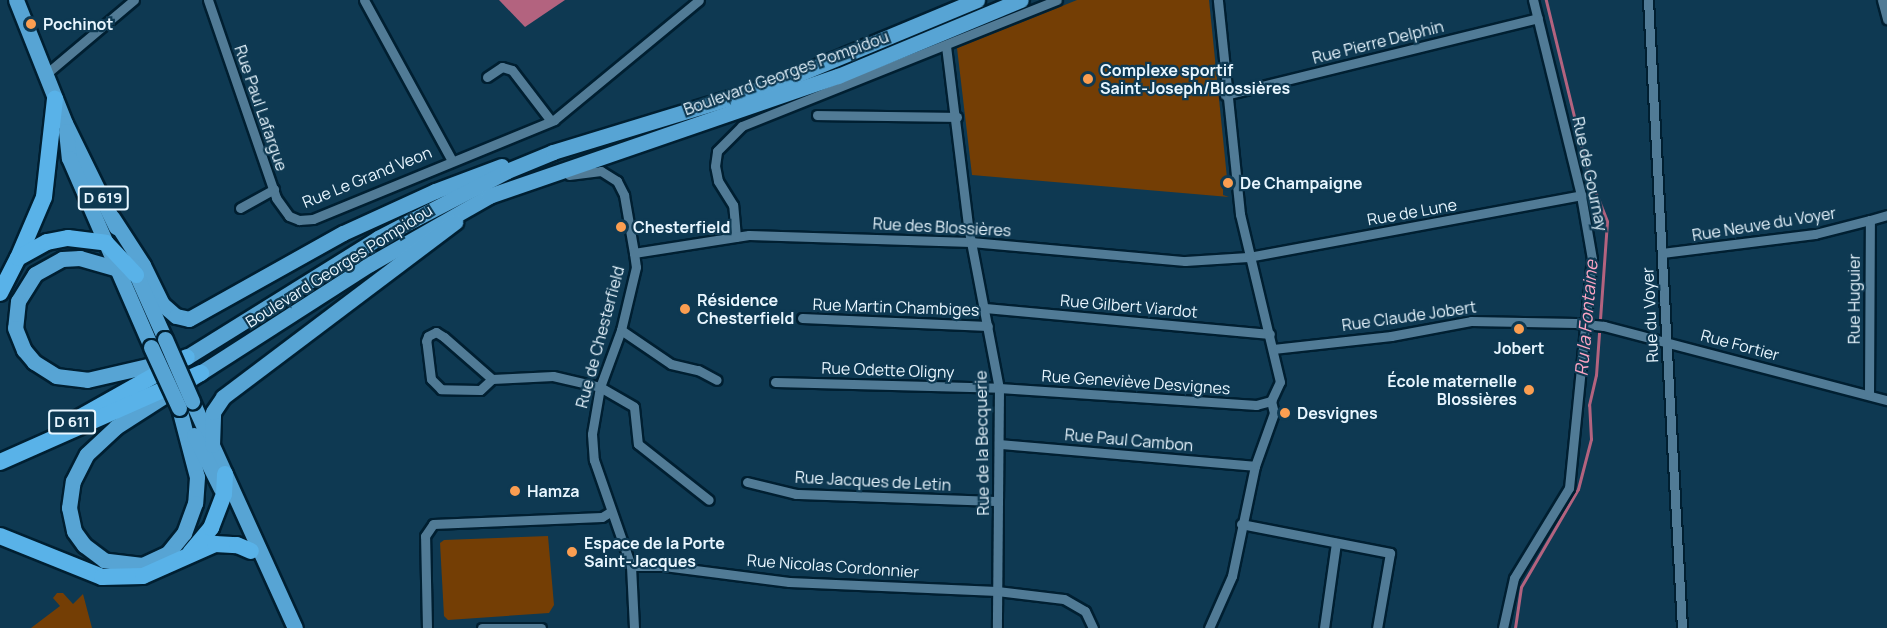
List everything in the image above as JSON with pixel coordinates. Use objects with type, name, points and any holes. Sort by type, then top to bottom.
[{"type":"highway","points":[[0,293],[44,197],[55,99]]},
{"type":"highway","points":[[18,258],[47,242],[68,238],[106,243],[136,275]]},
{"type":"highway","name":"D 611","points":[[7,459],[187,357]]},
{"type":"highway","name":"D 611","points":[[7,459],[201,373]]},
{"type":"highway","points":[[190,554],[211,528],[224,494],[225,474]]},
{"type":"highway","points":[[0,536],[102,577],[143,576],[215,544],[237,545],[250,551]]},
{"type":"main road","name":"D 619","points":[[16,0],[65,123],[112,217],[136,275],[158,343]]},
{"type":"main road","name":"Boulevard Georges Pompidou","points":[[112,217],[143,265],[162,304],[176,316],[189,319],[381,214],[484,171],[775,84],[977,0]]},
{"type":"main road","name":"Boulevard Georges Pompidou","points":[[186,405],[197,477],[195,503],[184,534],[168,553],[142,565],[104,560],[84,545],[74,531],[69,494],[77,469],[116,427],[370,264],[489,196],[838,75],[1022,0]]},
{"type":"main road","name":"D 619","points":[[65,123],[69,158],[106,243],[158,343],[250,551],[269,574]]},
{"type":"main road","name":"Boulevard Georges Pompidou","points":[[118,269],[80,258],[62,259],[35,274],[16,313],[15,328],[24,350],[50,373],[87,380],[187,357],[416,216],[553,152]]},
{"type":"main road","points":[[212,445],[213,412],[224,397],[489,196]]},
{"type":"main road","name":"D 619","points":[[186,405],[212,445],[295,628]]},
{"type":"street","points":[[46,74],[134,0]]},
{"type":"street","name":"Rue Paul Lafargue","points":[[208,0],[274,189],[240,208]]},
{"type":"street","points":[[364,0],[451,159],[551,121],[699,0]]},
{"type":"street","points":[[736,237],[733,205],[718,181],[715,166],[717,151],[728,137],[752,122],[1057,0]]},
{"type":"street","points":[[1209,628],[1232,576],[1241,524],[1255,466],[1273,418],[1271,401],[1280,382],[1270,334],[1248,257],[1225,94],[1218,0]]},
{"type":"street","name":"Rue de Gournay","points":[[1503,628],[1514,578],[1569,488],[1589,325],[1592,259],[1581,195],[1533,0]]},
{"type":"street","name":"Rue du Voyer","points":[[1648,0],[1682,628]]},
{"type":"street","points":[[1882,0],[1887,20]]},
{"type":"street","name":"Rue Pierre Delphin","points":[[1225,94],[1538,18]]},
{"type":"street","name":"Rue de la Becquerie","points":[[946,46],[957,117],[971,242],[986,308],[999,388],[998,628]]},
{"type":"street","points":[[487,77],[502,67],[512,70],[551,121]]},
{"type":"street","points":[[817,115],[957,117]]},
{"type":"street","name":"Rue Le Grand Veon","points":[[274,189],[289,216],[312,219],[451,159]]},
{"type":"street","name":"Rue de Chesterfield","points":[[525,183],[601,171],[617,181],[624,195],[636,267],[621,330],[600,387],[592,434],[594,460],[610,512],[631,566],[634,628]]},
{"type":"street","name":"Rue de Lune","points":[[1248,257],[1581,195]]},
{"type":"street","points":[[1870,220],[1887,215]]},
{"type":"street","name":"Rue Neuve du Voyer","points":[[1662,253],[1815,234],[1870,220]]},
{"type":"street","name":"Rue Huguier","points":[[1869,395],[1870,220]]},
{"type":"street","name":"Rue des Blossières","points":[[634,253],[736,237],[971,242],[1185,261],[1248,257]]},
{"type":"street","name":"Rue Gilbert Viardot","points":[[986,308],[1270,334]]},
{"type":"street","name":"Rue Martin Chambiges","points":[[802,318],[988,326]]},
{"type":"street","name":"Rue Claude Jobert","points":[[1273,349],[1391,336],[1472,321],[1589,325]]},
{"type":"street","name":"Rue Fortier","points":[[1589,325],[1604,326],[1666,341],[1887,400]]},
{"type":"street","points":[[621,330],[671,364],[698,369],[717,380]]},
{"type":"street","points":[[492,379],[444,337],[436,332],[428,336],[426,341],[431,379],[441,388],[480,390],[492,379],[553,376],[600,387],[634,407],[638,444],[709,500]]},
{"type":"street","name":"Rue Odette Oligny","points":[[775,382],[999,388]]},
{"type":"street","name":"Rue Geneviève Desvignes","points":[[999,388],[1256,405],[1271,401]]},
{"type":"street","name":"Rue Paul Cambon","points":[[1000,444],[1255,466]]},
{"type":"street","name":"Rue Jacques de Letin","points":[[747,482],[796,494],[999,501]]},
{"type":"street","points":[[427,628],[425,536],[433,524],[602,517],[610,512]]},
{"type":"street","points":[[1241,524],[1390,553],[1377,628]]},
{"type":"street","points":[[1324,628],[1336,543]]},
{"type":"street","name":"Rue Nicolas Cordonnier","points":[[631,566],[664,566],[789,582],[997,591],[1075,602],[1093,628]]},
{"type":"street","points":[[482,628],[539,627]]},
{"type":"shaded area","points":[[499,0],[565,0],[525,27]]},
{"type":"shaded area","name":"Complexe sportif Saint-Joseph/Blossières","points":[[1077,0],[1209,0],[1228,188],[1223,189],[1223,195],[1229,197],[972,175],[957,48]]},
{"type":"shaded area","points":[[548,536],[554,605],[549,613],[448,620],[444,616],[440,543],[444,540]]},
{"type":"shaded area","points":[[57,593],[63,593],[73,604],[83,594],[92,628],[31,628],[60,606],[53,598]]},
{"type":"waterway","name":"Ru la Fontaine","points":[[1515,628],[1521,587],[1578,489],[1591,439],[1589,405],[1596,375],[1607,221],[1587,170],[1546,0]]},
{"type":"place","name":"Pochinot","points":[[31,24]]},
{"type":"place","name":"Complexe sportif Saint-Joseph/Blossières","points":[[1088,79]]},
{"type":"place","name":"De Champaigne","points":[[1228,183]]},
{"type":"place","name":"Chesterfield","points":[[621,227]]},
{"type":"place","name":"Résidence Chesterfield","points":[[685,309]]},
{"type":"place","name":"Jobert","points":[[1519,329]]},
{"type":"place","name":"École maternelle Blossières","points":[[1529,390]]},
{"type":"place","name":"Desvignes","points":[[1285,413]]},
{"type":"place","name":"Hamza","points":[[515,491]]},
{"type":"place","name":"Espace de la Porte Saint-Jacques","points":[[572,552]]}]
